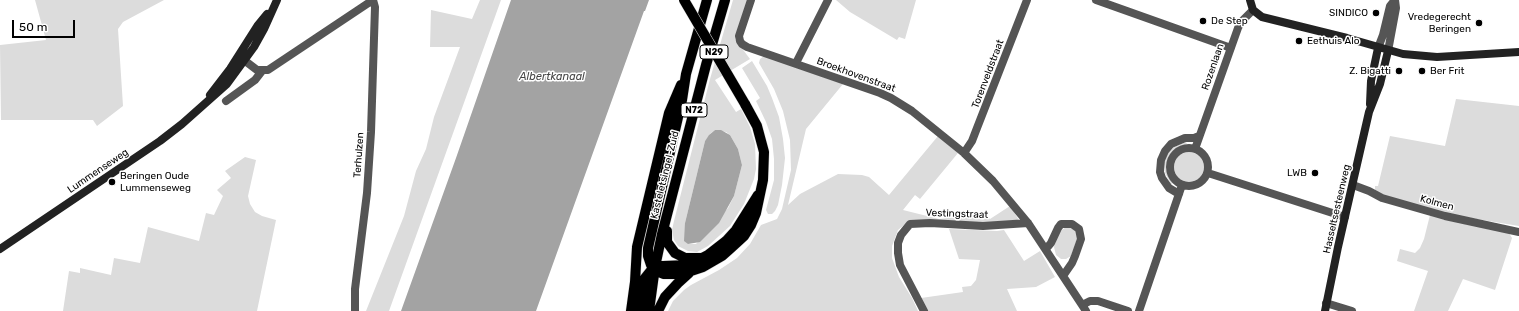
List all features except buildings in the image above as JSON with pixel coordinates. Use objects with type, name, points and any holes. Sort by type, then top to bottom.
[{"type":"main road","name":"N29","points":[[654,268],[664,274],[678,275],[691,272],[722,256],[744,236],[755,217],[761,190],[764,166],[761,138],[752,116],[684,0]]},
{"type":"main road","name":"Kasteletsingel-Zuid","points":[[631,311],[635,282],[637,247],[669,113],[686,74],[708,0]]},
{"type":"main road","name":"Kasteletsingel-Zuid","points":[[649,311],[654,268],[702,80],[725,0]]},
{"type":"main road","name":"Kasteletsingel-Zuid","points":[[654,268],[648,256],[648,248],[682,100],[686,74]]},
{"type":"main road","name":"N29","points":[[654,268],[663,266],[686,266],[703,258],[726,241],[736,230],[761,190]]},
{"type":"main road","points":[[666,221],[666,238],[669,246],[675,253],[689,258],[703,258]]},
{"type":"main road","name":"Kasteletsingel-Zuid","points":[[640,311],[645,278],[654,268]]},
{"type":"main road","points":[[658,311],[665,297],[691,272]]},
{"type":"street","points":[[242,59],[252,68],[262,71],[268,70],[373,0]]},
{"type":"street","name":"Terhulzen","points":[[355,311],[355,289],[365,207],[371,132],[375,7],[373,0]]},
{"type":"street","name":"Broekhovenstraat","points":[[751,0],[739,36],[741,43],[747,47],[796,63],[891,98],[912,111],[964,153],[993,181],[1028,223],[1084,308],[1090,301],[1098,301],[1128,311]]},
{"type":"street","points":[[796,63],[828,0]]},
{"type":"street","name":"Torenveldstraat","points":[[964,153],[972,141],[1027,0]]},
{"type":"street","points":[[1096,0],[1231,48]]},
{"type":"street","points":[[1250,0],[1253,10],[1257,14],[1271,20],[1347,38],[1388,51],[1403,54],[1437,57],[1519,52]]},
{"type":"street","name":"Hasseltsesteenweg","points":[[1326,307],[1369,112],[1372,81],[1378,48],[1383,35],[1390,6],[1394,0]]},
{"type":"street","name":"Hasseltsesteenweg","points":[[1369,112],[1380,84],[1388,51],[1396,8],[1394,0]]},
{"type":"street","name":"Lummenseweg","points":[[0,249],[160,141],[182,124],[202,106],[242,59],[258,25],[275,3]]},
{"type":"street","name":"Rozenlaan","points":[[1195,149],[1241,22],[1253,10]]},
{"type":"street","points":[[226,101],[256,80],[262,71]]},
{"type":"street","points":[[1179,194],[1169,188],[1162,178],[1160,172],[1161,160],[1168,147],[1175,142],[1185,138],[1194,138],[1199,136]]},
{"type":"street","points":[[1189,148],[1195,149],[1205,156],[1208,173],[1198,184],[1192,186],[1182,185],[1173,178],[1171,172],[1171,161],[1178,151],[1189,148]]},
{"type":"street","points":[[1208,173],[1345,217]]},
{"type":"street","points":[[1139,311],[1182,185]]},
{"type":"street","name":"Kolmen","points":[[1353,185],[1382,198],[1445,216],[1519,232]]},
{"type":"street","name":"Vestingstraat","points":[[924,311],[900,265],[898,253],[898,243],[901,235],[910,224],[930,223],[983,226],[1028,223]]},
{"type":"street","points":[[1046,249],[1051,243],[1058,228],[1062,224],[1072,224],[1079,229],[1081,239],[1075,256],[1072,263],[1062,276]]},
{"type":"street","points":[[1326,307],[1352,311]]},
{"type":"shaded area","points":[[35,0],[164,0],[123,22],[118,29],[123,106],[97,126],[93,120],[1,120],[0,45],[46,40]]},
{"type":"shaded area","points":[[480,0],[501,0],[389,311],[366,311],[404,216],[416,171],[426,149],[434,117],[460,47],[430,47],[431,10],[472,19]]},
{"type":"shaded area","points":[[733,0],[748,0],[735,39],[750,59],[715,80],[736,112],[741,109],[750,127],[755,144],[756,169],[754,179],[744,204],[730,226],[708,246],[697,252],[688,251],[678,246],[674,240],[672,230],[710,79]],"holes":[[[715,130],[726,132],[730,135],[738,149],[742,165],[734,196],[728,208],[696,244],[688,244],[685,223],[705,141]]]},
{"type":"shaded area","points":[[836,0],[916,0],[905,39],[899,37],[897,40],[850,12]]},
{"type":"shaded area","points":[[764,56],[843,84],[806,129],[788,205],[800,194],[838,174],[862,175],[869,177],[889,195],[938,136],[958,153],[920,199],[915,195],[903,210],[939,219],[985,214],[990,219],[1010,206],[1019,220],[1005,223],[910,222],[898,230],[892,246],[892,258],[899,277],[918,311],[668,311],[673,301],[684,290],[737,258],[750,244],[761,225],[777,219],[782,209],[791,170],[790,140],[783,111],[774,89],[759,63],[760,59]]},
{"type":"shaded area","points":[[752,61],[767,86],[772,98],[779,117],[783,139],[785,158],[782,185],[778,205],[772,214],[768,214],[766,210],[774,180],[772,139],[756,101],[760,98],[742,68]]},
{"type":"shaded area","points":[[1456,99],[1519,106],[1519,226],[1446,214],[1381,195],[1375,190],[1375,186],[1378,186],[1390,136],[1445,146]]},
{"type":"shaded area","points":[[1186,142],[1187,144],[1178,147],[1173,151],[1168,160],[1166,170],[1173,183],[1171,184],[1165,173],[1165,159],[1174,147]]},
{"type":"shaded area","points":[[1189,152],[1200,156],[1204,167],[1200,178],[1189,182],[1178,178],[1174,167],[1178,156]]},
{"type":"shaded area","points":[[245,157],[256,160],[248,196],[250,204],[255,212],[262,216],[276,220],[257,311],[63,311],[69,271],[80,273],[80,268],[111,275],[114,258],[140,263],[148,227],[199,241],[206,213],[214,215],[223,196],[217,190],[231,178],[225,171]]},
{"type":"shaded area","points":[[1430,215],[1509,233],[1512,238],[1495,290],[1463,279],[1448,311],[1414,311],[1428,271],[1397,261],[1400,249],[1415,253],[1420,248],[1424,239]]},
{"type":"shaded area","points":[[1066,227],[1075,229],[1078,236],[1071,256],[1066,259],[1061,259],[1056,255],[1054,247],[1059,232]]},
{"type":"shaded area","points":[[949,229],[1004,230],[1024,261],[1040,251],[1055,277],[1036,287],[1007,289],[1017,311],[927,311],[921,298],[963,292],[962,287],[971,286],[976,280],[980,260],[959,259]]},
{"type":"water","name":"Albertkanaal","points":[[511,0],[649,0],[536,311],[401,311],[456,158]]},
{"type":"water","points":[[715,130],[721,130],[730,135],[738,149],[742,165],[734,196],[719,223],[700,242],[688,244],[684,241],[685,223],[705,141]]},
{"type":"place","name":"SINDICO","points":[[1376,13]]},
{"type":"place","name":"De Step","points":[[1203,21]]},
{"type":"place","name":"Vredegerecht Beringen","points":[[1479,23]]},
{"type":"place","name":"Eethuis Alo","points":[[1299,41]]},
{"type":"place","name":"Z. Bigatti","points":[[1399,71]]},
{"type":"place","name":"Ber Frit","points":[[1422,71]]},
{"type":"place","name":"LWB","points":[[1315,173]]},
{"type":"place","name":"Beringen Oude Lummenseweg","points":[[112,182]]}]
